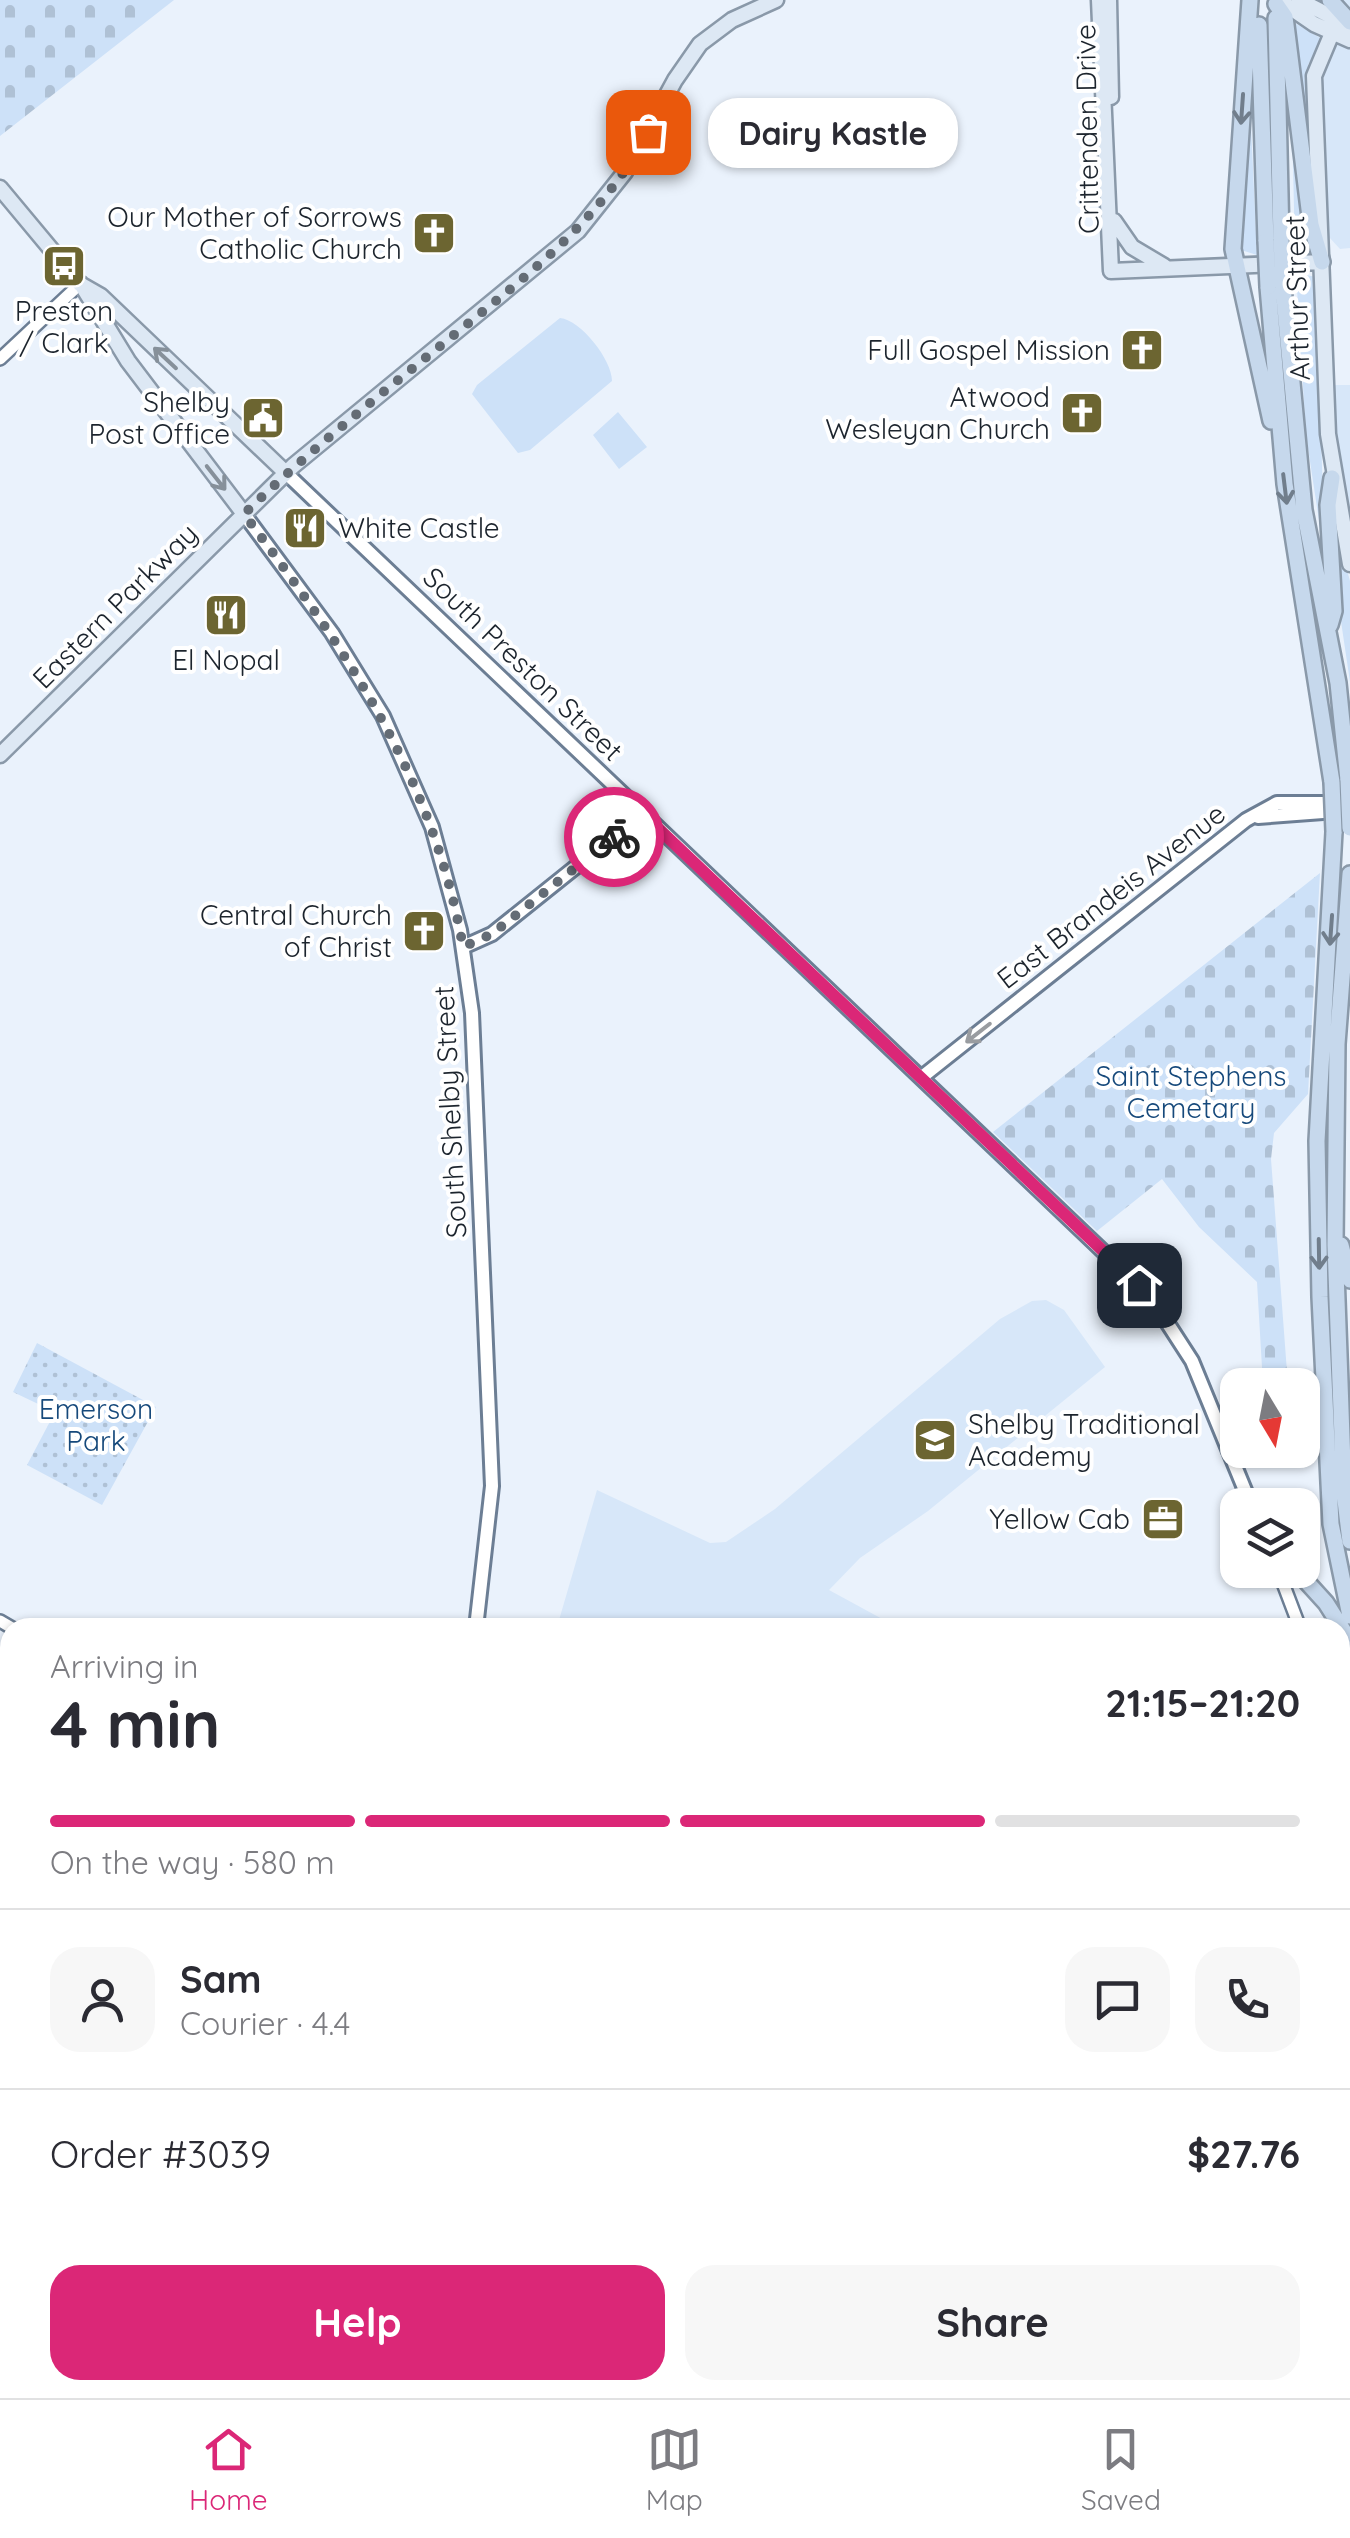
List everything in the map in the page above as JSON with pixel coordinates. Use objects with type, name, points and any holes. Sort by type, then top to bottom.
[{"type":"highway","points":[[1330,0],[1350,33]]},
{"type":"highway","points":[[1277,1],[1284,17],[1274,240],[1280,443],[1340,781]]},
{"type":"highway","points":[[1254,7],[1274,240]]},
{"type":"highway","points":[[1254,7],[1235,265],[1264,397],[1280,443]]},
{"type":"highway","points":[[1282,35],[1311,226],[1322,262]]},
{"type":"highway","points":[[1275,287],[1304,510],[1328,628],[1340,781],[1342,830],[1317,1141],[1330,1524],[1350,1616]]},
{"type":"highway","points":[[1328,628],[1334,612],[1328,505],[1332,478]]},
{"type":"highway","points":[[1350,874],[1337,1044],[1336,1226],[1336,1320],[1350,1541]]},
{"type":"highway","points":[[1336,1226],[1350,1280]]},
{"type":"highway","points":[[1312,1588],[1335,1618]]},
{"type":"main road","name":"Eastern Parkway","points":[[0,755],[286,473],[562,246],[625,172],[675,80],[700,44],[732,20],[776,0]]},
{"type":"main road","name":"Crittenden Drive","points":[[1099,0],[1110,263]]},
{"type":"main road","name":"Crittenden Drive","points":[[1109,0],[1114,221],[1110,263]]},
{"type":"main road","points":[[1299,0],[1350,33]]},
{"type":"main road","points":[[1277,1],[1332,33],[1350,33]]},
{"type":"main road","name":"Arthur Street","points":[[1332,33],[1314,76],[1332,478],[1350,564]]},
{"type":"main road","points":[[0,188],[80,284]]},
{"type":"main road","points":[[1114,221],[1132,247],[1170,268]]},
{"type":"main road","points":[[1110,263],[1170,268],[1322,262]]},
{"type":"main road","name":"South Preston Street","points":[[80,284],[101,296],[922,1077],[1164,1314],[1192,1361],[1244,1488]]},
{"type":"main road","name":"South Shelby Street","points":[[80,284],[128,361],[332,633],[383,716],[432,827],[463,947],[472,1012],[492,1486],[477,1618]]},
{"type":"main road","name":"East Brandeis Avenue","points":[[922,1077],[1246,820],[1277,802],[1350,802]]},
{"type":"main road","points":[[1246,820],[1272,814],[1350,810]]},
{"type":"main road","points":[[463,947],[492,934],[643,814]]},
{"type":"street","points":[[0,359],[80,284]]},
{"type":"street","points":[[1285,1588],[1296,1618]]},
{"type":"shaded area","points":[[1337,0],[1350,0],[1350,248],[1340,249],[1329,237],[1321,93]]},
{"type":"shaded area","points":[[1332,385],[1350,385],[1350,536],[1337,466]]},
{"type":"shaded area","name":"Shelby Traditional Academy","points":[[1046,1300],[1064,1310],[1105,1367],[928,1511],[860,1558],[829,1590],[880,1618],[560,1618],[597,1490],[710,1543],[726,1542],[775,1509],[1000,1319],[1032,1301]]},
{"type":"green space","points":[[0,0],[174,0],[0,136]]},
{"type":"green space","points":[[1290,20],[1322,39],[1308,65],[1313,196]]},
{"type":"green space","points":[[1250,103],[1257,255],[1241,250],[1240,243]]},
{"type":"green space","points":[[1292,120],[1311,248],[1295,253]]},
{"type":"green space","points":[[1296,273],[1316,277],[1325,560],[1306,435]]},
{"type":"green space","points":[[560,318],[577,326],[594,342],[607,363],[612,381],[530,450],[518,453],[472,394],[477,385]]},
{"type":"green space","points":[[618,412],[647,447],[619,469],[593,435]]},
{"type":"green space","points":[[1331,511],[1350,581],[1350,682],[1335,581]]},
{"type":"green space","name":"Saint Stephens Cemetary","points":[[1320,873],[1308,1094],[1274,1133],[1271,1159],[1287,1368],[1262,1368],[1257,1282],[1199,1227],[1162,1179],[1097,1231],[993,1132]]},
{"type":"green space","name":"Emerson Park","points":[[37,1343],[156,1407],[102,1505],[27,1465],[55,1412],[13,1392]]},
{"type":"way so far","points":[[614,837],[492,934],[463,947],[432,827],[383,716],[332,633],[244,514],[304,457],[562,246],[610,194],[648,132]]},
{"type":"place","name":"Dairy Kastle","points":[[648,132]]},
{"type":"place","name":"Our Mother of Sorrows Catholic Church","points":[[434,233]]},
{"type":"place","name":"Preston / Clark","points":[[64,266]]},
{"type":"place","name":"Full Gospel Mission","points":[[1142,350]]},
{"type":"place","name":"Atwood Wesleyan Church","points":[[1082,413]]},
{"type":"place","name":"Shelby Post Office","points":[[263,418]]},
{"type":"place","name":"White Castle","points":[[305,528]]},
{"type":"place","name":"El Nopal","points":[[226,615]]},
{"type":"place","name":"Central Church of Christ","points":[[424,931]]},
{"type":"place","name":"Shelby Traditional Academy","points":[[935,1440]]},
{"type":"place","name":"Yellow Cab","points":[[1163,1519]]},
{"type":"route","points":[[614,837],[643,814],[1139,1285]]}]
